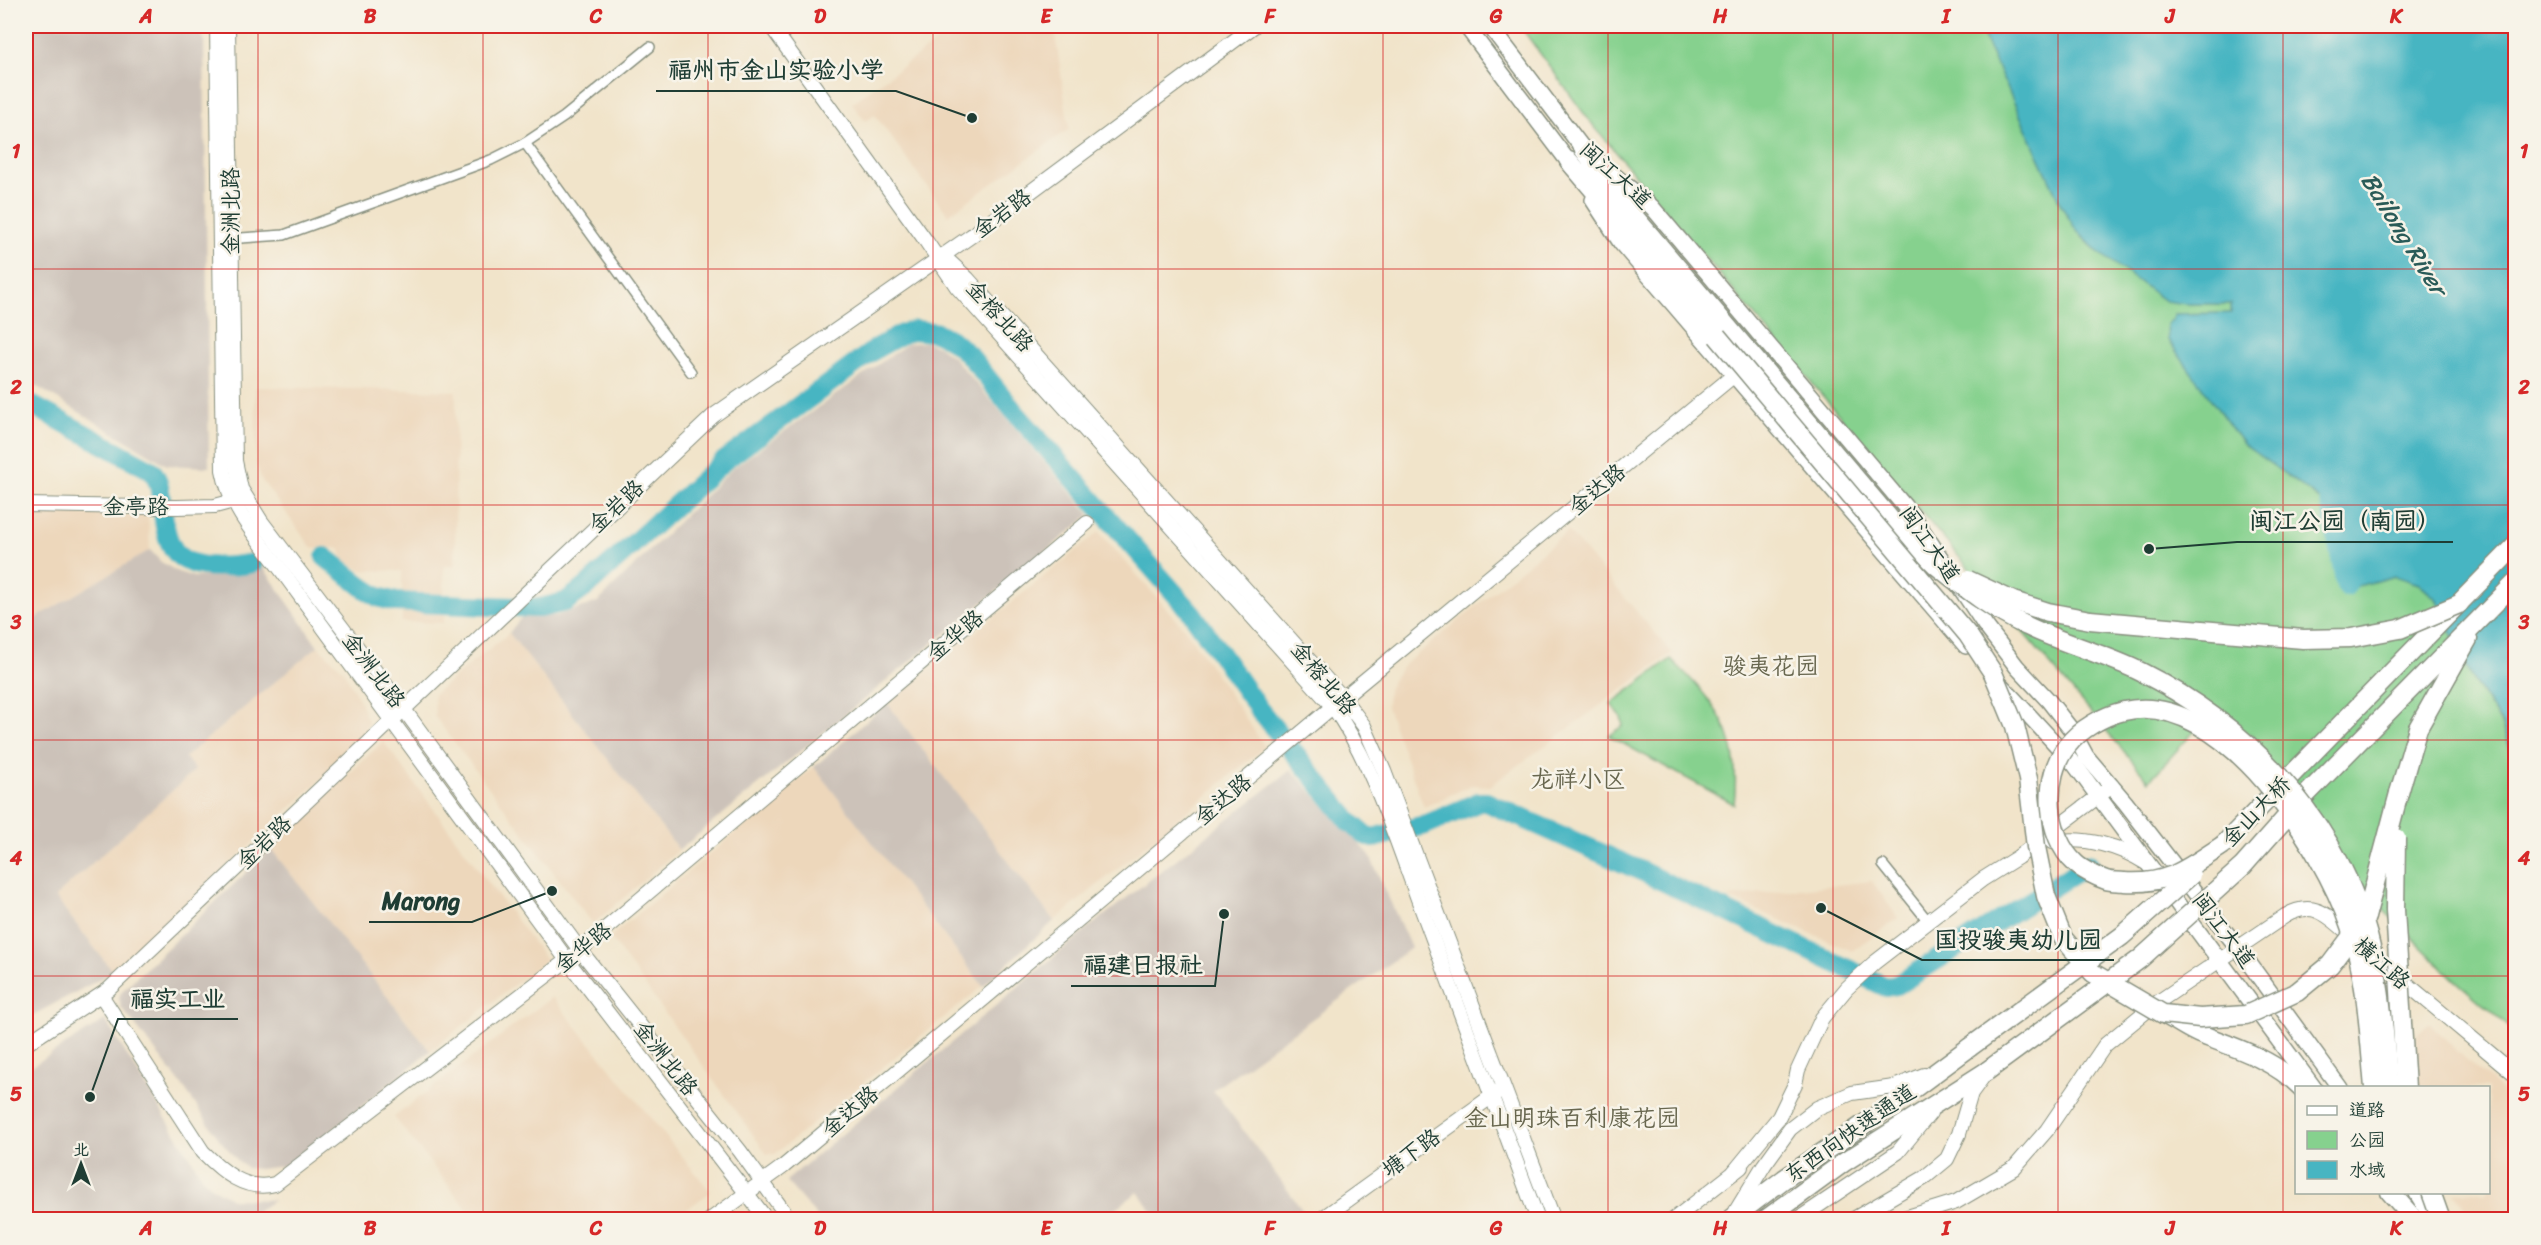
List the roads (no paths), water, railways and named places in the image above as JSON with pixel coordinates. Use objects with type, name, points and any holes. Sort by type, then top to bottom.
[{"type":"highway","points":[[1584,150],[1723,331],[1968,635],[1993,673],[2015,726],[2028,779],[2036,847],[2046,896],[2063,938],[2093,973],[2200,1034],[2231,1044],[2264,1060],[2299,1086]]},
{"type":"highway","points":[[1569,161],[1896,526],[1937,566],[1989,606],[2028,627],[2138,671],[2188,697],[2257,751],[2299,799],[2337,858],[2364,922],[2381,1001],[2389,1086]]},
{"type":"highway","name":"金山大桥","points":[[1970,1047],[2122,936],[2223,845],[2516,545]]},
{"type":"highway","points":[[1937,566],[2013,601],[2079,618],[2303,639],[2351,638],[2400,629],[2459,604]]},
{"type":"highway","name":"金山大桥","points":[[1987,1071],[2140,959],[2242,866],[2389,709],[2516,582]]},
{"type":"highway","points":[[2163,1014],[2200,1018],[2246,1015],[2297,992],[2330,964],[2366,917],[2418,728],[2480,619]]},
{"type":"highway","points":[[2223,845],[2174,876],[2142,883],[2108,880],[2075,864],[2056,837],[2050,807],[2053,773],[2066,746],[2093,723],[2124,711],[2161,710],[2196,722],[2245,760],[2288,808],[2323,863],[2350,927],[2366,1002],[2374,1086]]},
{"type":"highway","points":[[2399,793],[2394,858],[2395,910],[2406,1086]]},
{"type":"highway","name":"东西向快速通道","points":[[1729,1220],[1970,1047]]},
{"type":"highway","name":"东西向快速通道","points":[[1765,1220],[1843,1163],[1987,1071]]},
{"type":"highway","points":[[2392,1194],[2409,1216]]},
{"type":"highway","points":[[2401,1194],[2409,1216]]},
{"type":"highway","points":[[2419,1194],[2435,1220]]},
{"type":"highway","points":[[2432,1194],[2441,1220]]},
{"type":"main road","name":"金洲北路","points":[[217,26],[234,461],[239,500],[392,718],[567,960],[767,1220]]},
{"type":"main road","name":"金洲北路","points":[[225,239],[228,26]]},
{"type":"main road","name":"金榕北路","points":[[771,26],[926,241],[940,257],[968,279],[1338,702],[1394,818],[1498,1092],[1554,1220]]},
{"type":"main road","name":"金岩路","points":[[26,1044],[101,995],[252,854],[525,591],[713,416],[779,367],[940,257],[1254,26]]},
{"type":"main road","name":"闽江大道","points":[[1466,26],[1569,161],[1621,243],[1912,585],[2070,759],[2313,1086]]},
{"type":"main road","name":"闽江大道","points":[[1490,26],[1584,150],[1652,207],[1912,515],[1985,625],[2017,667],[2048,700],[2073,732],[2086,756],[2238,948],[2339,1086]]},
{"type":"main road","name":"金达路","points":[[710,1220],[763,1183],[1338,702],[1733,376]]},
{"type":"main road","name":"金洲北路","points":[[239,500],[268,530],[403,708],[580,950],[790,1220]]},
{"type":"main road","name":"金亭路","points":[[26,505],[204,507],[239,500]]},
{"type":"main road","name":"金华路","points":[[101,995],[203,1152],[233,1177],[255,1186],[266,1186],[285,1178],[580,950],[1087,523]]},
{"type":"main road","points":[[1734,1172],[1779,1117],[1822,1018],[1847,988],[1874,963],[1983,879],[2018,857],[2112,786]]},
{"type":"main road","points":[[2018,857],[2049,843],[2073,840],[2102,844],[2122,850],[2149,865]]},
{"type":"main road","name":"横江路","points":[[1898,1220],[1956,1202],[2014,1168],[2041,1137],[2105,1045],[2155,1004],[2296,910],[2307,908],[2319,910],[2516,1075]]},
{"type":"main road","points":[[1673,1220],[1817,1108],[1852,1093],[1894,1087],[1940,1069]]},
{"type":"main road","points":[[1852,1220],[1924,1178],[1947,1159],[1959,1134],[1971,1093],[1987,1071]]},
{"type":"main road","name":"金榕北路","points":[[1498,1092],[1538,1220]]},
{"type":"main road","name":"塘下路","points":[[1320,1220],[1498,1092]]},
{"type":"main road","points":[[1797,1220],[1898,1152],[1922,1121],[1950,1094]]},
{"type":"main road","points":[[1729,1220],[1790,1129]]},
{"type":"main road","points":[[2424,1194],[2447,1220]]},
{"type":"street","points":[[225,239],[284,235],[491,160],[525,143],[564,117],[650,47]]},
{"type":"street","points":[[525,143],[691,372]]},
{"type":"street","points":[[1883,865],[1928,921]]},
{"type":"water","name":"Bailong River","points":[[1979,26],[2515,26],[2515,762],[2501,722],[2473,680],[2436,599],[2419,584],[2395,576],[2350,588],[2342,581],[2347,521],[2243,444],[2168,340],[2167,324],[2175,314],[2231,313],[2231,304],[2186,304],[2165,301],[2097,251],[2076,230],[2062,207]]},
{"type":"waterway","points":[[325,557],[378,597],[396,602],[540,608],[565,602],[586,587],[724,461],[877,348],[904,333],[916,330],[938,333],[953,341],[969,355],[1013,410],[1192,613],[1258,708],[1350,822],[1365,835],[1373,838],[1425,825],[1479,802],[1486,802],[1639,870],[1886,987],[1897,985],[2089,864]]},
{"type":"waterway","points":[[26,402],[151,470],[159,486],[169,540],[181,557],[189,562],[210,566],[253,563]]},
{"type":"waterway","points":[[2327,485],[2346,586]]},
{"type":"place","name":"福州市金山实验小学","points":[[972,118]]},
{"type":"place","name":"闽江公园（南园）","points":[[2149,549]]},
{"type":"place","name":"Marong","points":[[552,891]]},
{"type":"place","name":"国投骏夷幼儿园","points":[[1821,908]]},
{"type":"place","name":"福建日报社","points":[[1224,914]]},
{"type":"place","name":"福实工业","points":[[90,1097]]},
{"type":"district","name":"骏夷花园","points":[[1771,666]]},
{"type":"district","name":"龙祥小区","points":[[1578,779]]},
{"type":"district","name":"金山明珠百利康花园","points":[[1572,1118]]}]
